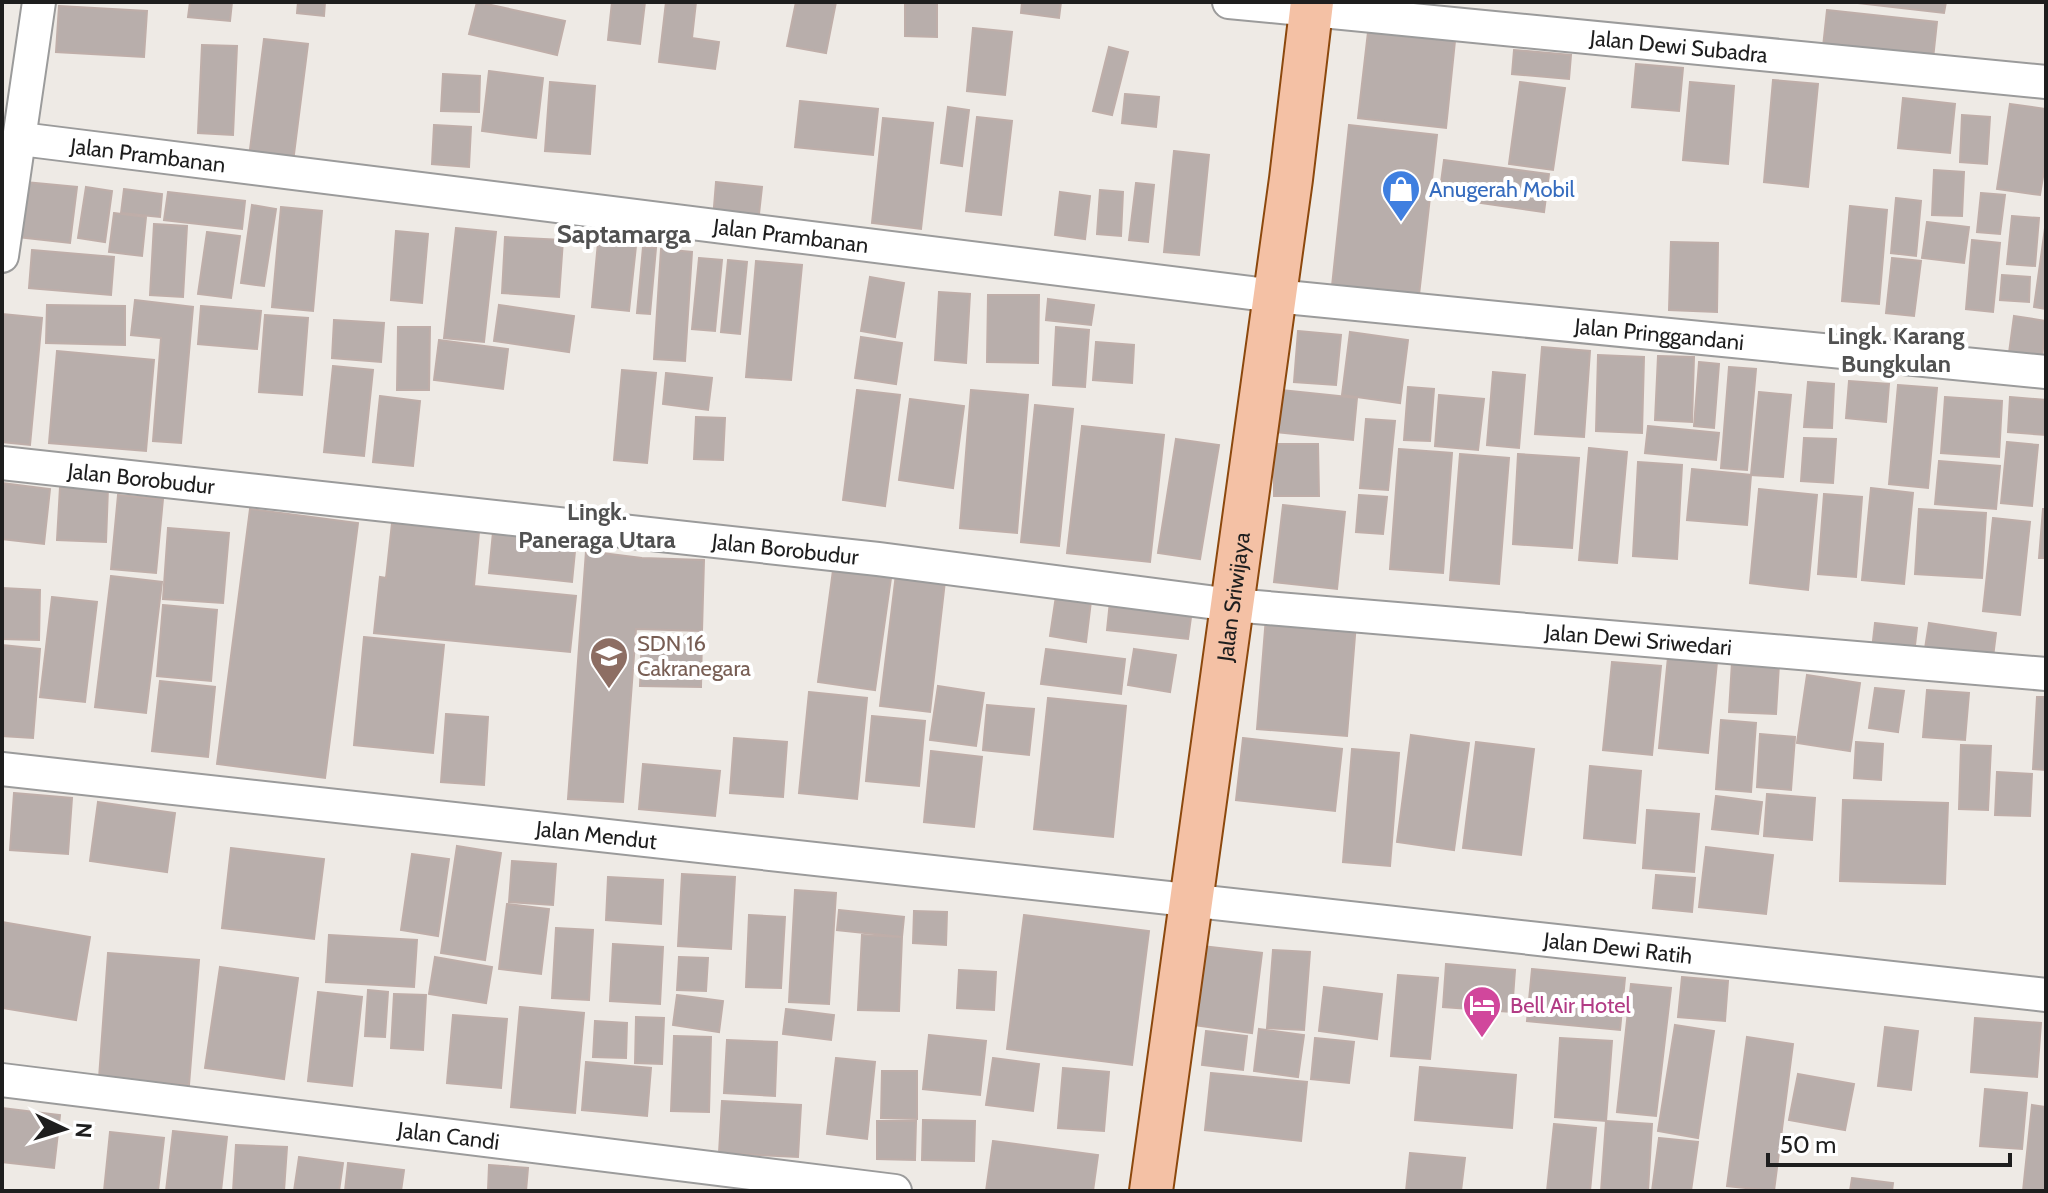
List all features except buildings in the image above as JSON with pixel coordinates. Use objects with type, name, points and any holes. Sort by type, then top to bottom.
[{"type":"main road","name":"Jalan Sriwijaya","points":[[1151,1191],[1275,296],[1311,7]]},
{"type":"street","points":[[2,256],[39,2]]},
{"type":"street","name":"Jalan Dewi Subadra","points":[[1229,2],[1311,7],[2046,82]]},
{"type":"street","name":"Jalan Prambanan","points":[[21,139],[1275,296]]},
{"type":"street","name":"Jalan Pringgandani","points":[[1275,296],[2046,372]]},
{"type":"street","name":"Jalan Borobudur","points":[[2,463],[878,559],[1232,605]]},
{"type":"street","name":"Jalan Dewi Sriwedari","points":[[1232,605],[2046,674]]},
{"type":"street","name":"Jalan Mendut","points":[[2,769],[1192,900]]},
{"type":"street","name":"Jalan Dewi Ratih","points":[[1192,900],[2046,995]]},
{"type":"street","name":"Jalan Candi","points":[[2,1080],[895,1191]]},
{"type":"place","name":"Anugerah Mobil","points":[[1401,223]]},
{"type":"place","name":"SDN 16 Cakranegara","points":[[609,690]]},
{"type":"place","name":"Bell Air Hotel","points":[[1482,1039]]},
{"type":"district","name":"Saptamarga","points":[[624,234]]},
{"type":"district","name":"Lingk. Karang Bungkulan","points":[[1896,350]]},
{"type":"district","name":"Lingk. Paneraga Utara","points":[[597,526]]}]
